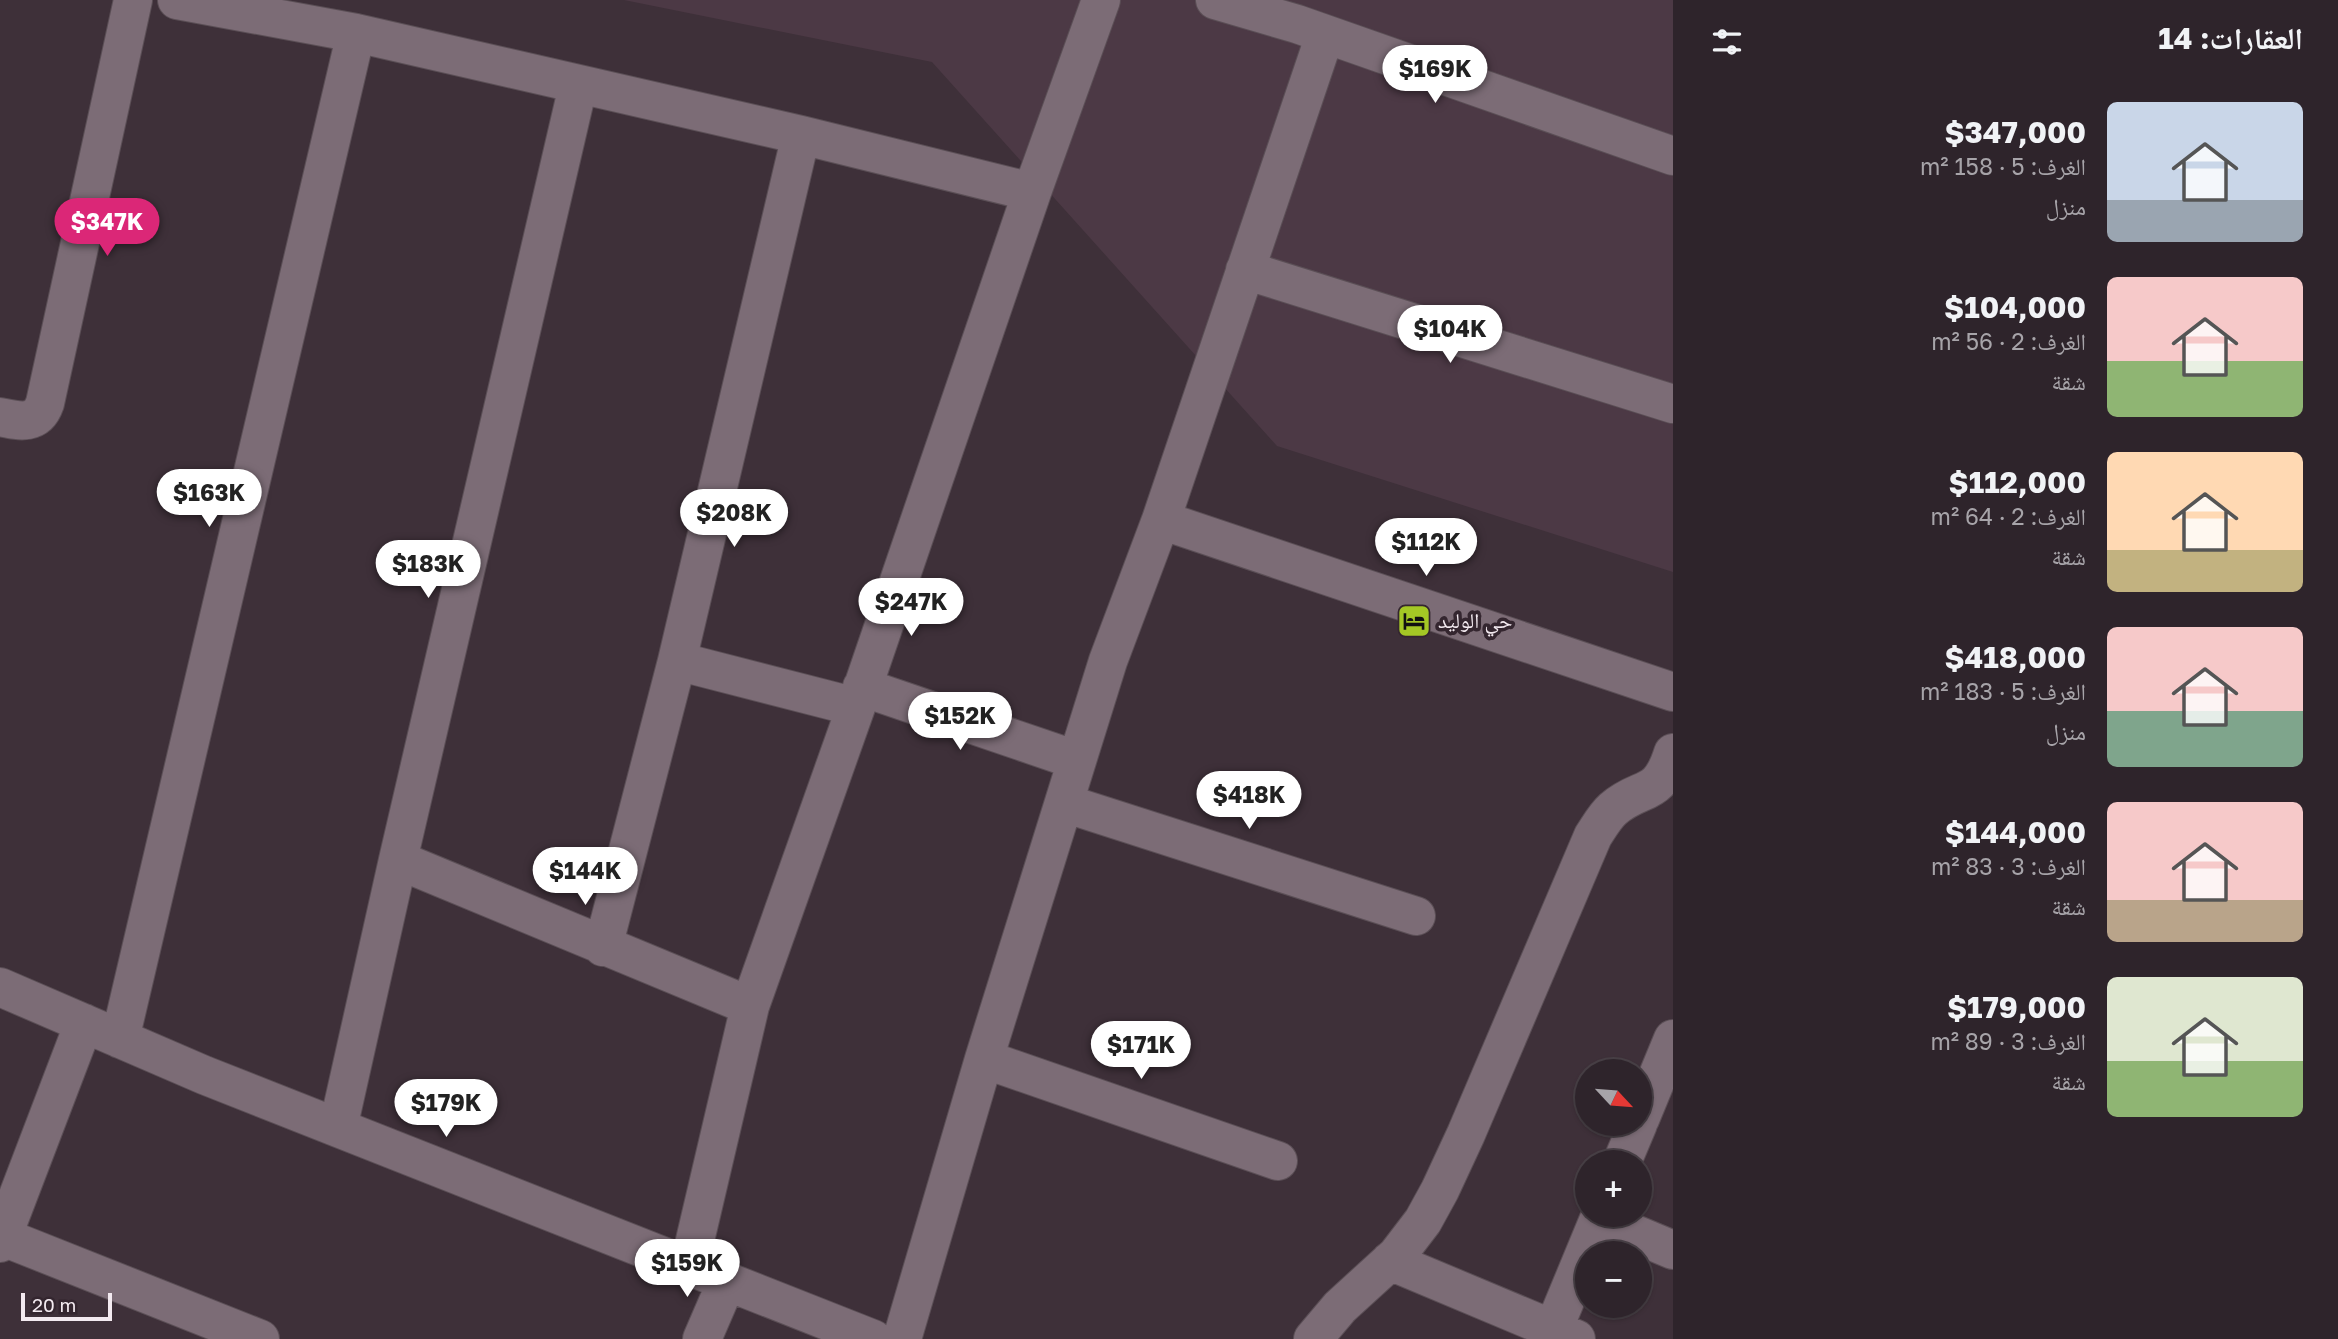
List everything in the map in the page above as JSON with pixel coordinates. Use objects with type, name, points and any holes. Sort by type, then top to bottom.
[{"type":"street","points":[[0,417],[29,421],[42,411],[45,403],[133,0]]},
{"type":"street","points":[[177,0],[356,33],[801,135],[1032,192]]},
{"type":"street","points":[[689,1266],[750,1006],[1101,0]]},
{"type":"street","points":[[1215,0],[1308,20],[1673,156]]},
{"type":"street","points":[[902,1339],[1076,760],[1108,661],[1161,520],[1245,270],[1308,20]]},
{"type":"street","points":[[120,1039],[356,33]]},
{"type":"street","points":[[338,1128],[578,86]]},
{"type":"street","points":[[603,947],[677,661],[801,135]]},
{"type":"street","points":[[1245,270],[1673,404]]},
{"type":"street","points":[[1161,520],[1673,692]]},
{"type":"street","points":[[677,661],[859,697],[1076,760]]},
{"type":"street","points":[[1313,1339],[1340,1307],[1390,1261],[1423,1221],[1466,1134],[1593,836],[1613,808],[1656,801],[1659,782],[1673,753]]},
{"type":"street","points":[[1064,803],[1416,916]]},
{"type":"street","points":[[398,860],[750,1006]]},
{"type":"street","points":[[0,987],[338,1128],[873,1339]]},
{"type":"street","points":[[84,1023],[1,1240],[208,1329],[260,1339]]},
{"type":"street","points":[[1652,1106],[1673,1039]]},
{"type":"street","points":[[984,1059],[1278,1161]]},
{"type":"street","points":[[1390,1261],[1564,1334],[1597,1227]]},
{"type":"street","points":[[1622,1227],[1673,1250]]},
{"type":"street","points":[[702,1339],[727,1281]]},
{"type":"shaded area","points":[[624,0],[1673,0],[1673,572],[1277,446],[932,62]]},
{"type":"place","name":"حي الوليد","points":[[1414,621]]}]
